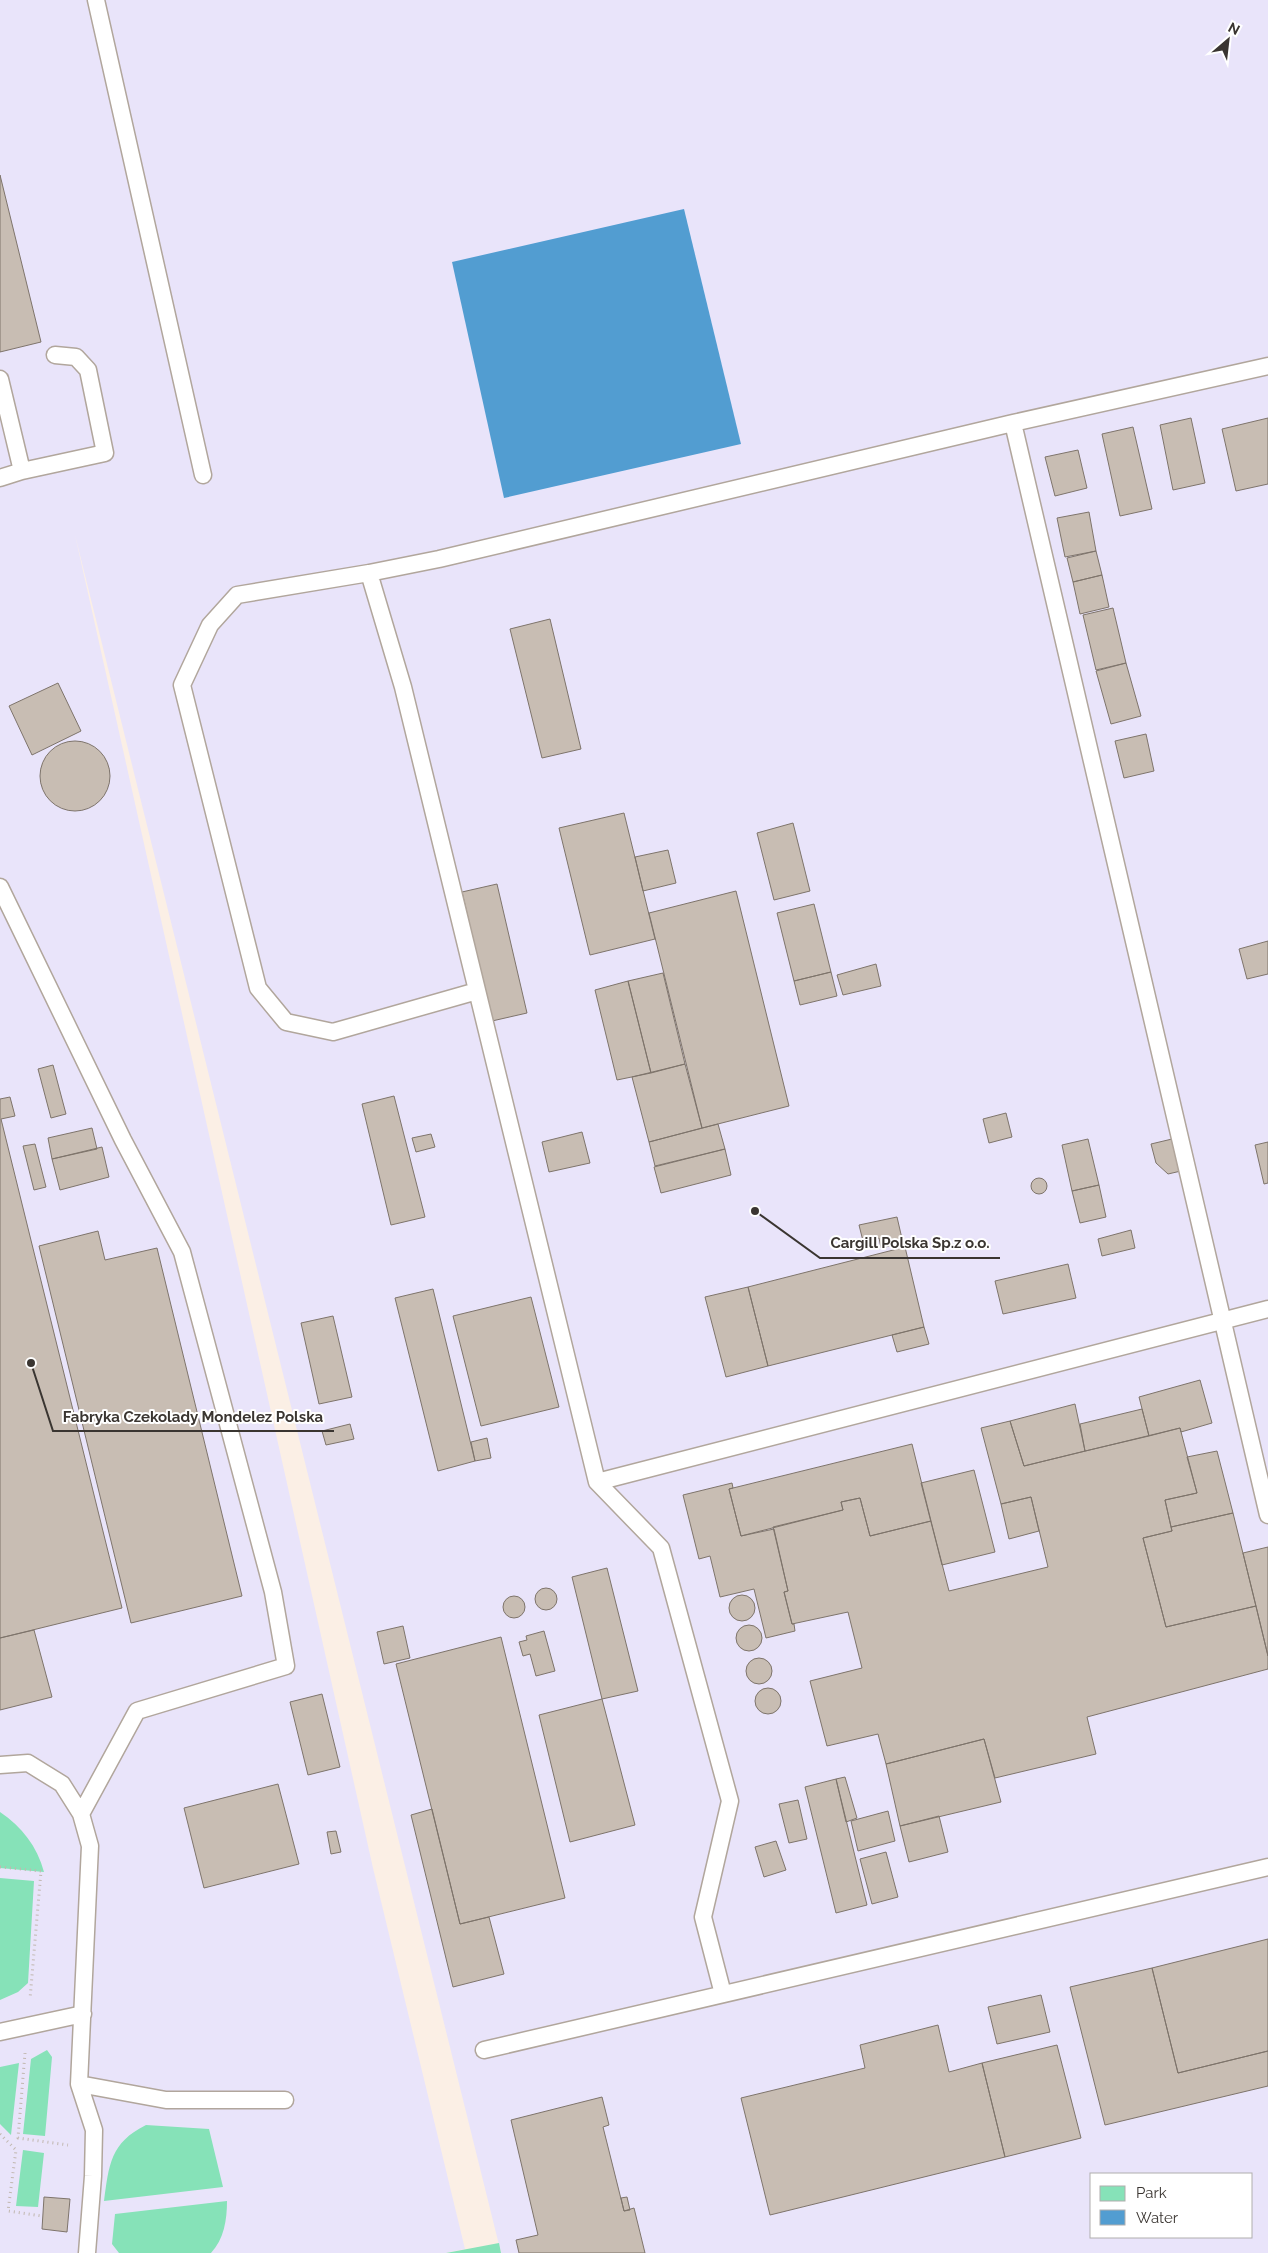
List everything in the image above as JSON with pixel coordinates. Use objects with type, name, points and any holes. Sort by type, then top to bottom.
[{"type":"lane","points":[[96,0],[202,475]]},
{"type":"lane","points":[[0,478],[22,471],[105,454],[88,370],[76,357],[55,355]]},
{"type":"lane","points":[[477,991],[332,1032],[286,1022],[258,988],[182,684],[210,625],[237,595],[369,573],[439,559],[1012,423],[1268,366]]},
{"type":"lane","points":[[0,378],[22,471]]},
{"type":"lane","points":[[1012,423],[1268,1515]]},
{"type":"lane","points":[[369,573],[403,687],[597,1482],[661,1548],[730,1801],[703,1917],[722,1994]]},
{"type":"lane","points":[[0,887],[123,1140],[182,1252],[272,1592],[286,1666],[137,1711],[81,1814]]},
{"type":"lane","points":[[597,1482],[1268,1309]]},
{"type":"lane","points":[[0,1765],[28,1763],[62,1784],[81,1814],[90,1846],[80,2084],[94,2130],[94,2176],[87,2253]]},
{"type":"lane","points":[[484,2050],[1268,1867]]},
{"type":"lane","points":[[0,2032],[83,2014]]},
{"type":"lane","points":[[80,2084],[166,2100],[285,2100]]},
{"type":"path","points":[[0,2134],[16,2150],[8,2211],[42,2216]]},
{"type":"shaded area","points":[[0,0],[1268,0],[1268,2253],[501,2253],[75,535],[373,1868],[465,2249],[446,2253],[0,2253]]},
{"type":"green space","points":[[0,1812],[28,1838],[44,1872],[0,1868]]},
{"type":"green space","points":[[0,1878],[34,1881],[28,1983],[18,1992],[0,2000]]},
{"type":"green space","points":[[47,2050],[52,2057],[45,2136],[23,2134],[31,2059]]},
{"type":"green space","points":[[19,2063],[11,2135],[0,2124],[0,2067]]},
{"type":"green space","points":[[146,2125],[209,2129],[223,2187],[104,2201],[113,2156],[125,2139]]},
{"type":"green space","points":[[23,2150],[44,2153],[38,2207],[16,2206]]},
{"type":"green space","points":[[227,2201],[224,2229],[219,2242],[211,2253],[119,2253],[112,2244],[115,2214]]},
{"type":"green space","points":[[499,2243],[501,2253],[446,2253]]},
{"type":"water","points":[[684,209],[741,444],[504,498],[452,262]]},
{"type":"building","points":[[0,175],[41,342],[0,352]]},
{"type":"building","points":[[1191,418],[1205,483],[1173,490],[1160,425]]},
{"type":"building","points":[[1268,418],[1268,484],[1236,491],[1222,429]]},
{"type":"building","points":[[1133,427],[1152,509],[1120,516],[1102,434]]},
{"type":"building","points":[[1078,450],[1087,488],[1055,496],[1045,457]]},
{"type":"building","points":[[1089,512],[1096,551],[1065,557],[1057,518]]},
{"type":"building","points":[[1096,551],[1102,575],[1073,582],[1067,558]]},
{"type":"building","points":[[1102,575],[1109,607],[1080,614],[1073,582]]},
{"type":"building","points":[[1113,608],[1126,663],[1096,670],[1083,615]]},
{"type":"building","points":[[550,619],[581,749],[542,758],[510,629]]},
{"type":"building","points":[[1126,663],[1141,716],[1111,724],[1096,671]]},
{"type":"building","points":[[58,683],[81,731],[32,755],[9,706]]},
{"type":"building","points":[[1146,734],[1154,771],[1124,778],[1115,741]]},
{"type":"building","points":[[68,741],[82,741],[95,747],[104,756],[110,769],[108,789],[100,801],[82,811],[68,811],[55,805],[46,796],[40,783],[40,769],[46,756],[55,747]]},
{"type":"building","points":[[624,813],[655,939],[590,955],[559,828]]},
{"type":"building","points":[[793,823],[810,891],[774,900],[757,833]]},
{"type":"building","points":[[668,850],[676,883],[643,891],[635,857]]},
{"type":"building","points":[[497,884],[527,1013],[492,1021],[462,892]]},
{"type":"building","points":[[736,891],[789,1106],[702,1128],[649,913]]},
{"type":"building","points":[[814,904],[831,972],[794,981],[777,913]]},
{"type":"building","points":[[1268,941],[1268,974],[1247,979],[1239,949]]},
{"type":"building","points":[[876,964],[881,986],[843,995],[837,975]]},
{"type":"building","points":[[831,972],[837,996],[800,1005],[794,981]]},
{"type":"building","points":[[663,973],[685,1064],[651,1073],[628,981]]},
{"type":"building","points":[[628,981],[651,1073],[617,1080],[595,990]]},
{"type":"building","points":[[685,1064],[702,1128],[649,1142],[632,1077]]},
{"type":"building","points":[[53,1065],[66,1114],[51,1118],[38,1069]]},
{"type":"building","points":[[394,1096],[425,1217],[391,1225],[362,1104]]},
{"type":"building","points":[[10,1097],[15,1116],[1,1119],[122,1608],[0,1638],[0,1099]]},
{"type":"building","points":[[1006,1113],[1012,1137],[989,1143],[983,1119]]},
{"type":"building","points":[[718,1124],[725,1149],[655,1166],[649,1142]]},
{"type":"building","points":[[92,1128],[97,1149],[52,1159],[48,1138]]},
{"type":"building","points":[[582,1132],[590,1163],[549,1172],[542,1142]]},
{"type":"building","points":[[431,1134],[435,1147],[416,1152],[412,1138]]},
{"type":"building","points":[[1088,1139],[1099,1185],[1072,1191],[1062,1145]]},
{"type":"building","points":[[1172,1139],[1181,1171],[1168,1174],[1156,1163],[1151,1144]]},
{"type":"building","points":[[1268,1142],[1268,1183],[1264,1184],[1255,1145]]},
{"type":"building","points":[[35,1144],[46,1187],[34,1190],[23,1146]]},
{"type":"building","points":[[102,1147],[109,1177],[60,1190],[52,1159]]},
{"type":"building","points":[[725,1149],[731,1175],[661,1193],[654,1167]]},
{"type":"building","points":[[1036,1178],[1042,1178],[1047,1183],[1045,1192],[1036,1194],[1031,1189],[1031,1183]]},
{"type":"building","points":[[1099,1185],[1106,1217],[1080,1223],[1072,1191]]},
{"type":"building","points":[[897,1217],[903,1243],[881,1248],[879,1238],[863,1241],[859,1225]]},
{"type":"building","points":[[1131,1230],[1135,1248],[1102,1256],[1098,1239]]},
{"type":"building","points":[[98,1231],[105,1260],[157,1248],[242,1596],[131,1623],[39,1246]]},
{"type":"building","points":[[905,1247],[924,1327],[768,1366],[748,1287]]},
{"type":"building","points":[[1068,1264],[1076,1298],[1003,1314],[995,1281]]},
{"type":"building","points":[[748,1287],[768,1366],[726,1377],[705,1297]]},
{"type":"building","points":[[433,1289],[475,1461],[438,1471],[395,1298]]},
{"type":"building","points":[[531,1297],[559,1407],[481,1426],[453,1316]]},
{"type":"building","points":[[333,1316],[352,1397],[319,1404],[301,1323]]},
{"type":"building","points":[[924,1327],[929,1344],[897,1352],[892,1335]]},
{"type":"building","points":[[1200,1380],[1212,1423],[1181,1432],[1180,1428],[1149,1436],[1139,1397]]},
{"type":"building","points":[[1075,1404],[1085,1451],[1024,1466],[1010,1421]]},
{"type":"building","points":[[1142,1409],[1149,1436],[1085,1451],[1080,1424]]},
{"type":"building","points":[[1010,1421],[1024,1466],[1180,1428],[1197,1493],[1165,1500],[1172,1531],[1143,1538],[1166,1627],[1256,1606],[1268,1656],[1268,1669],[1087,1717],[1096,1754],[995,1778],[984,1739],[886,1764],[878,1734],[827,1746],[810,1681],[862,1668],[848,1612],[792,1624],[784,1592],[788,1591],[773,1527],[843,1510],[841,1502],[860,1498],[870,1536],[931,1521],[949,1591],[1048,1567],[1031,1497],[1001,1504],[981,1428]]},
{"type":"building","points":[[350,1424],[354,1439],[326,1445],[322,1431]]},
{"type":"building","points":[[487,1438],[491,1458],[475,1461],[471,1442]]},
{"type":"building","points":[[912,1444],[931,1521],[870,1536],[860,1498],[841,1502],[843,1510],[741,1536],[729,1489]]},
{"type":"building","points":[[1217,1451],[1233,1513],[1171,1527],[1165,1500],[1197,1493],[1187,1457]]},
{"type":"building","points":[[974,1470],[995,1552],[942,1565],[921,1483]]},
{"type":"building","points":[[732,1483],[733,1488],[729,1489],[741,1536],[774,1529],[788,1591],[784,1592],[795,1631],[766,1638],[754,1589],[720,1597],[710,1556],[699,1559],[683,1495]]},
{"type":"building","points":[[1031,1497],[1039,1531],[1009,1539],[1001,1504]]},
{"type":"building","points":[[1233,1513],[1256,1606],[1166,1627],[1143,1538],[1172,1531],[1171,1527]]},
{"type":"building","points":[[1268,1547],[1268,1656],[1243,1553]]},
{"type":"building","points":[[607,1568],[638,1691],[602,1699],[572,1577]]},
{"type":"building","points":[[546,1588],[554,1591],[557,1599],[554,1607],[546,1610],[538,1607],[535,1599],[538,1591]]},
{"type":"building","points":[[742,1595],[751,1599],[755,1608],[751,1617],[742,1621],[733,1617],[729,1608],[733,1599]]},
{"type":"building","points":[[514,1596],[522,1599],[525,1607],[522,1615],[514,1618],[506,1615],[503,1607],[506,1599]]},
{"type":"building","points":[[749,1625],[758,1629],[762,1638],[758,1647],[749,1651],[740,1647],[736,1638],[740,1629]]},
{"type":"building","points":[[403,1626],[410,1658],[384,1664],[377,1632]]},
{"type":"building","points":[[34,1630],[52,1697],[0,1710],[0,1638]]},
{"type":"building","points":[[544,1631],[555,1671],[536,1676],[530,1654],[523,1656],[519,1642],[527,1640],[526,1636]]},
{"type":"building","points":[[501,1637],[565,1898],[460,1924],[396,1664]]},
{"type":"building","points":[[759,1658],[768,1662],[772,1671],[768,1680],[759,1684],[750,1680],[746,1671],[750,1662]]},
{"type":"building","points":[[768,1688],[777,1692],[781,1701],[777,1710],[768,1714],[759,1710],[755,1701],[759,1692]]},
{"type":"building","points":[[322,1694],[340,1767],[308,1775],[290,1702]]},
{"type":"building","points":[[602,1699],[635,1825],[570,1842],[539,1715]]},
{"type":"building","points":[[984,1739],[1001,1802],[900,1826],[886,1764]]},
{"type":"building","points":[[845,1777],[857,1818],[846,1822],[836,1779]]},
{"type":"building","points":[[836,1779],[867,1905],[836,1913],[805,1787]]},
{"type":"building","points":[[278,1784],[299,1864],[204,1888],[184,1808]]},
{"type":"building","points":[[798,1800],[807,1839],[789,1843],[779,1804]]},
{"type":"building","points":[[432,1809],[460,1924],[489,1917],[504,1974],[453,1987],[411,1815]]},
{"type":"building","points":[[888,1811],[895,1841],[858,1851],[851,1821]]},
{"type":"building","points":[[939,1816],[948,1852],[909,1862],[900,1826]]},
{"type":"building","points":[[336,1831],[341,1852],[331,1854],[327,1832]]},
{"type":"building","points":[[776,1841],[786,1870],[764,1877],[755,1847]]},
{"type":"building","points":[[886,1852],[898,1897],[872,1904],[860,1859]]},
{"type":"building","points":[[1268,1939],[1268,2051],[1178,2073],[1152,1968]]},
{"type":"building","points":[[1152,1968],[1178,2073],[1268,2051],[1268,2086],[1105,2125],[1070,1987]]},
{"type":"building","points":[[1041,1995],[1050,2032],[997,2044],[988,2007]]},
{"type":"building","points":[[938,2025],[949,2072],[982,2063],[1005,2157],[770,2215],[741,2098],[865,2068],[860,2045]]},
{"type":"building","points":[[1057,2045],[1081,2138],[1005,2157],[982,2063]]},
{"type":"building","points":[[602,2097],[609,2125],[603,2127],[624,2211],[634,2208],[645,2253],[519,2253],[516,2240],[538,2235],[511,2120]]},
{"type":"building","points":[[44,2197],[70,2199],[67,2232],[42,2229]]},
{"type":"building","points":[[627,2197],[630,2210],[624,2211],[621,2198]]},
{"type":"place","name":"Cargill Polska Sp.z o.o.","points":[[755,1211]]},
{"type":"place","name":"Fabryka Czekolady Mondelez Polska","points":[[31,1363]]}]
